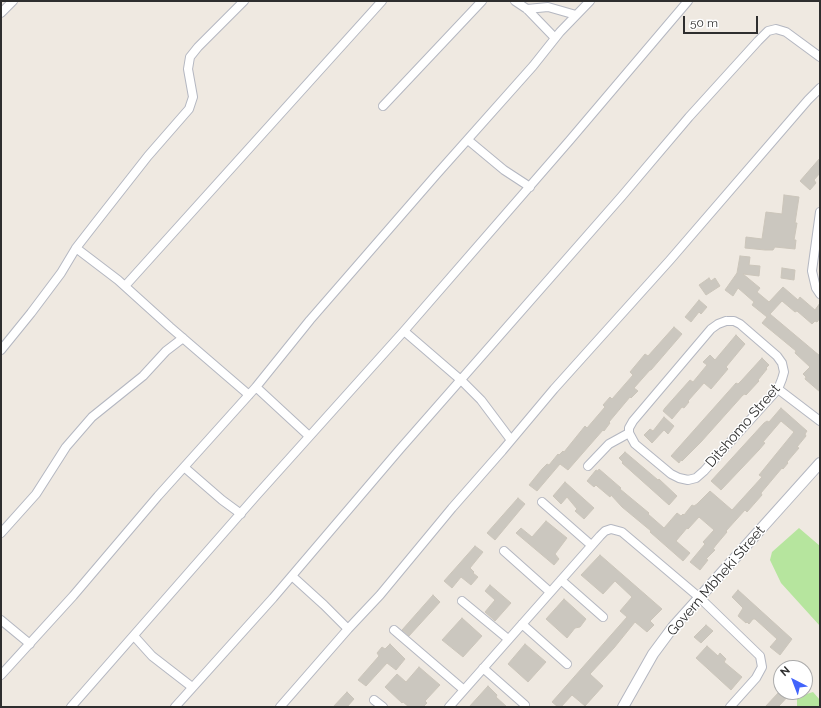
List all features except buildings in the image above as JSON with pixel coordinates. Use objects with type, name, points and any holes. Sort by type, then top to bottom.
[{"type":"street","points":[[1,13],[13,1]]},
{"type":"street","points":[[1,350],[61,274],[76,248],[148,156],[189,109],[193,97],[188,69],[190,57],[198,46],[244,1]]},
{"type":"street","points":[[125,286],[382,1]]},
{"type":"street","points":[[383,106],[482,1]]},
{"type":"street","points":[[516,1],[528,9],[555,38]]},
{"type":"street","points":[[1,675],[73,596],[158,496],[250,395],[310,320],[533,66],[555,38],[590,1]]},
{"type":"street","points":[[71,707],[404,331],[688,1]]},
{"type":"street","points":[[528,9],[548,7],[576,15]]},
{"type":"street","points":[[174,707],[292,576],[400,449],[462,381],[690,117],[763,36],[768,31],[776,29],[786,32],[820,57]]},
{"type":"street","points":[[280,707],[348,629],[380,596],[452,508],[554,389],[820,88]]},
{"type":"street","points":[[468,140],[504,170],[530,186]]},
{"type":"street","points":[[820,212],[812,271],[816,288],[820,294]]},
{"type":"street","points":[[76,248],[125,286],[250,395]]},
{"type":"street","name":"Ditshomo Street","points":[[726,321],[734,321],[740,324],[777,356],[782,363],[784,372],[778,389],[696,478],[688,480],[671,474],[635,444],[629,433],[633,421],[711,329],[718,324],[726,321]]},
{"type":"street","points":[[404,331],[462,381],[481,400],[511,440]]},
{"type":"street","points":[[1,533],[36,494],[66,447],[92,417],[142,376],[166,351],[183,338]]},
{"type":"street","points":[[256,387],[310,436]]},
{"type":"street","points":[[778,389],[820,421]]},
{"type":"street","points":[[588,466],[609,444],[629,433]]},
{"type":"street","name":"Govern Mbheki Street","points":[[623,707],[653,654],[673,627],[820,463]]},
{"type":"street","points":[[184,467],[222,500],[241,514]]},
{"type":"street","points":[[542,502],[591,545]]},
{"type":"street","points":[[449,707],[591,545],[605,531],[611,529],[622,532],[700,598],[760,656],[762,667],[756,678],[730,707]]},
{"type":"street","points":[[504,551],[550,592]]},
{"type":"street","points":[[292,576],[348,629]]},
{"type":"street","points":[[561,580],[603,617]]},
{"type":"street","points":[[462,601],[508,639]]},
{"type":"street","points":[[1,620],[30,644]]},
{"type":"street","points":[[522,624],[567,664]]},
{"type":"street","points":[[394,630],[464,690]]},
{"type":"street","points":[[134,636],[152,656],[192,687]]},
{"type":"street","points":[[483,668],[525,704]]},
{"type":"street","points":[[374,700],[383,707]]},
{"type":"green space","points":[[799,528],[820,546],[820,626],[781,583],[770,560],[772,552]]},
{"type":"green space","points":[[813,692],[820,700],[820,707],[797,707],[797,700],[813,700]]}]
